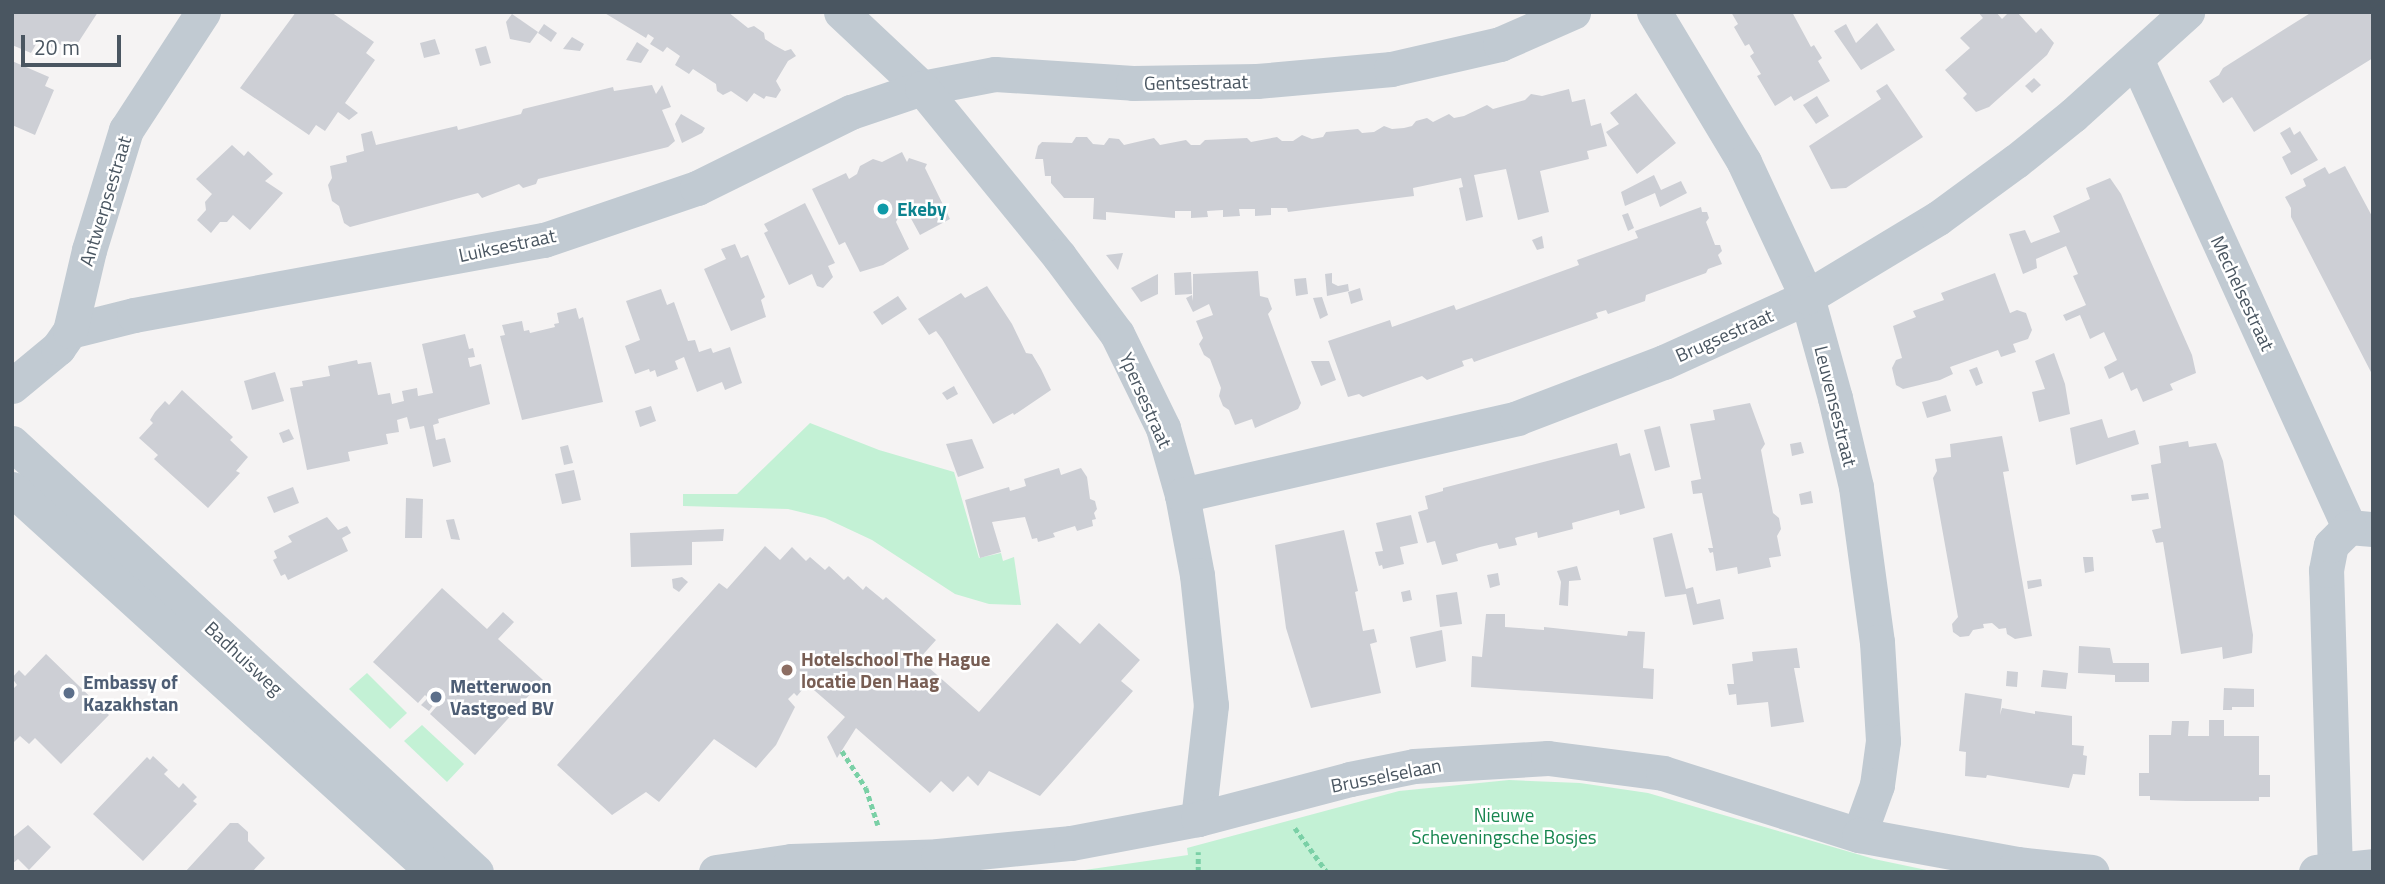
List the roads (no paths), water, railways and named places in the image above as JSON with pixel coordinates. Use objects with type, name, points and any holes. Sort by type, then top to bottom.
[{"type":"street","name":"Antwerpsestraat","points":[[12,386],[58,348],[70,331],[89,250],[126,130],[203,12]]},
{"type":"street","points":[[841,12],[922,88]]},
{"type":"street","name":"Gentsestraat","points":[[922,88],[995,74],[1133,83],[1257,81],[1391,69],[1500,44],[1573,12]]},
{"type":"street","name":"Leuvensestraat","points":[[1654,12],[1744,162],[1807,297],[1856,488],[1877,642],[1883,741],[1877,785],[1859,835]]},
{"type":"street","name":"Brugsestraat","points":[[1182,495],[1517,418],[1664,362],[1807,297],[1938,218],[2035,146],[2187,12]]},
{"type":"street","name":"Mechelsestraat","points":[[2136,59],[2361,528],[2331,545],[2326,570],[2326,871]]},
{"type":"street","name":"Luiksestraat","points":[[70,331],[134,315],[544,240],[697,188],[850,112],[922,88]]},
{"type":"street","name":"Ypersestraat","points":[[922,88],[1059,256],[1117,334],[1163,428],[1182,495],[1197,575],[1211,705],[1198,819]]},
{"type":"street","name":"Badhuisweg","points":[[12,443],[476,872]]},
{"type":"street","name":"Badhuisweg","points":[[12,489],[433,872]]},
{"type":"street","name":"Brusselselaan","points":[[716,872],[791,861],[883,858],[1071,843],[1198,819],[1280,800],[1350,779],[1414,766],[1548,758],[1663,773],[1859,835],[2017,864],[2092,872]]},
{"type":"street","points":[[2326,871],[2373,866]]},
{"type":"place","name":"Ekeby","points":[[883,209]]},
{"type":"place","name":"Hotelschool The Hague locatie Den Haag","points":[[787,670]]},
{"type":"place","name":"Embassy of Kazakhstan","points":[[69,693]]},
{"type":"place","name":"Metterwoon Vastgoed BV","points":[[436,697]]},
{"type":"park label","name":"Nieuwe Scheveningsche Bosjes","points":[[1504,826]]}]
